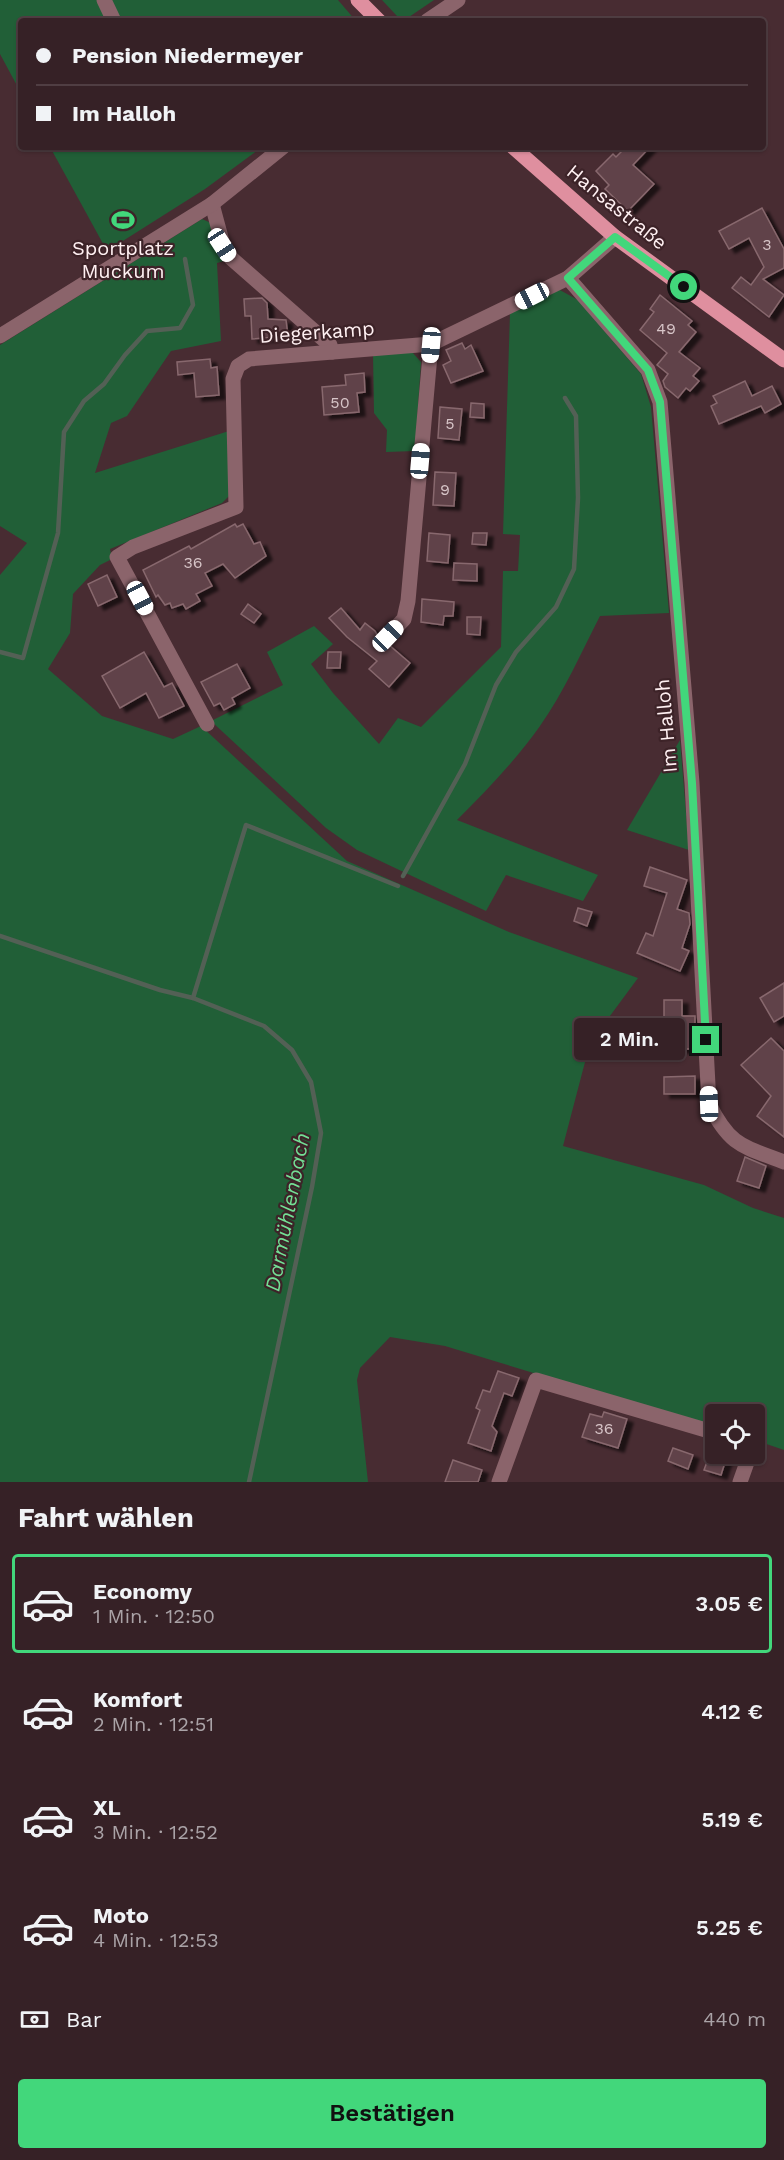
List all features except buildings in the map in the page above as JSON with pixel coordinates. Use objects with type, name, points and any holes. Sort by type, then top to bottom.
[{"type":"main road","points":[[358,0],[376,18]]},
{"type":"main road","name":"Hansastraße","points":[[516,150],[615,237],[784,359]]},
{"type":"street","points":[[104,0],[113,18]]},
{"type":"street","points":[[431,18],[458,0]]},
{"type":"street","points":[[0,336],[212,204],[278,150]]},
{"type":"street","points":[[212,204],[222,245],[231,258],[330,345],[332,352]]},
{"type":"street","name":"Diegerkamp","points":[[207,724],[117,557],[133,547],[236,507],[233,379],[238,366],[249,358],[431,345],[568,278],[615,237]]},
{"type":"street","name":"Im Halloh","points":[[568,278],[648,370],[660,402],[692,783],[709,1104],[722,1130],[745,1147],[784,1162]]},
{"type":"street","points":[[388,636],[404,619],[408,601],[431,345]]},
{"type":"street","points":[[499,1482],[536,1380],[705,1430]]},
{"type":"street","points":[[740,1482],[746,1464]]},
{"type":"green space","points":[[0,0],[338,0],[353,18],[18,18],[18,87],[0,54]]},
{"type":"green space","points":[[382,0],[434,0],[409,17],[397,16]]},
{"type":"green space","name":"Sportplatz Muckum","points":[[52,150],[258,150],[205,189],[107,251]]},
{"type":"green space","points":[[202,219],[211,223],[227,260],[217,263],[221,341],[171,351],[127,416],[111,423],[95,473],[229,431],[230,495],[222,503],[110,549],[112,559],[100,565],[73,594],[70,633],[48,669],[102,716],[173,739],[201,726],[347,861],[509,932],[638,978],[590,1043],[563,1146],[704,1185],[753,1208],[784,1218],[784,1450],[765,1443],[765,1404],[705,1404],[705,1425],[445,1346],[390,1337],[360,1368],[357,1380],[368,1482],[0,1482],[0,575],[27,543],[0,526],[0,345]]},
{"type":"green space","points":[[558,289],[578,300],[641,374],[651,407],[669,613],[600,616],[565,686],[531,739],[457,820],[598,875],[583,901],[506,875],[486,911],[357,850],[326,828],[211,721],[283,685],[267,652],[314,626],[333,644],[311,664],[333,693],[379,744],[398,718],[421,727],[501,647],[503,571],[518,571],[520,535],[503,534],[510,313]]},
{"type":"green space","points":[[412,352],[421,362],[415,451],[386,452],[387,430],[374,413],[373,354]]},
{"type":"green space","points":[[680,740],[689,850],[627,830]]},
{"type":"waterway","points":[[0,652],[23,658],[58,533],[64,432],[84,401],[104,384],[125,355],[147,331],[180,328],[193,305],[185,259]]},
{"type":"waterway","points":[[403,876],[465,764],[496,685],[516,652],[556,607],[574,569],[578,498],[576,416],[565,398]]},
{"type":"waterway","points":[[193,998],[246,825],[398,886]]},
{"type":"waterway","name":"Darmühlenbach","points":[[0,936],[160,990],[193,998],[264,1026],[292,1050],[311,1082],[321,1133],[312,1187],[249,1482]]},
{"type":"place","name":"Sportplatz Muckum","points":[[123,220]]},
{"type":"route","points":[[684,287],[615,237],[568,278],[648,370],[660,402],[692,783],[706,1040]]}]
